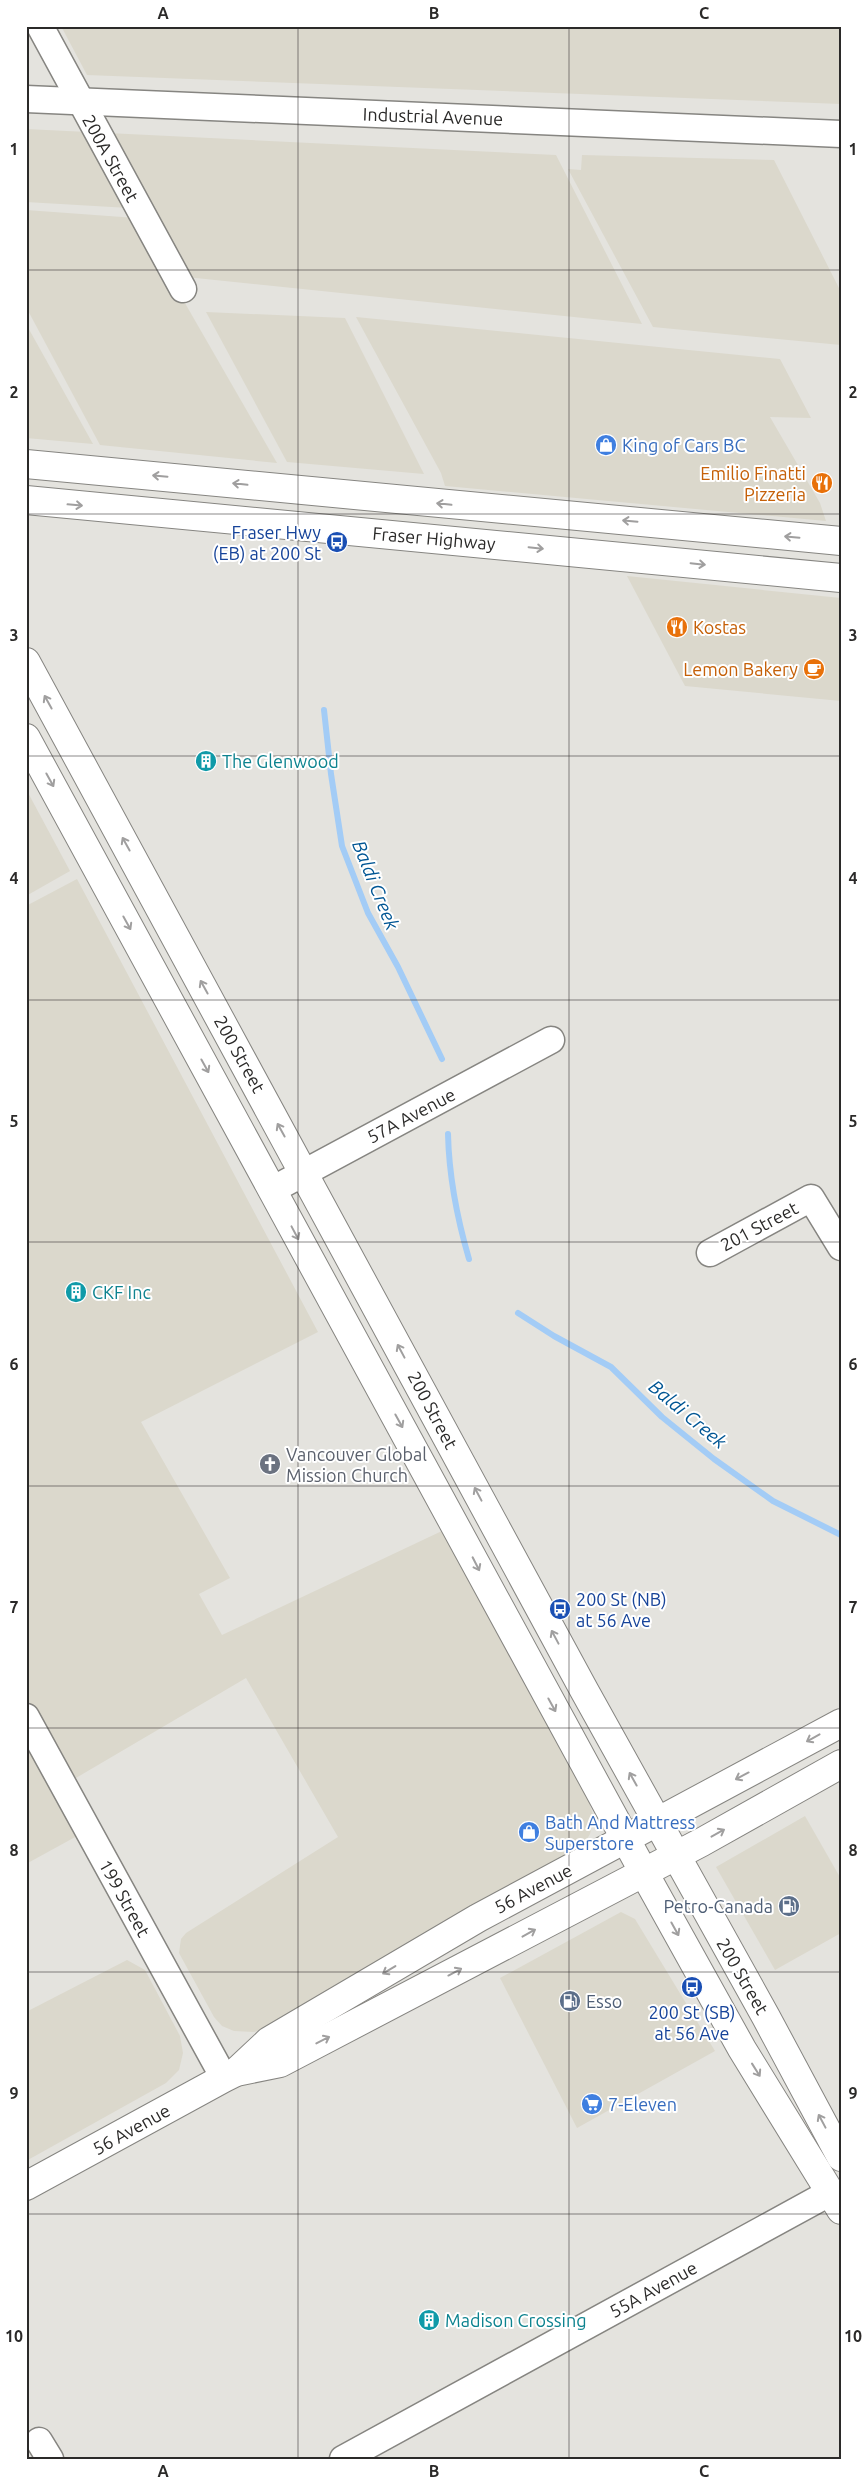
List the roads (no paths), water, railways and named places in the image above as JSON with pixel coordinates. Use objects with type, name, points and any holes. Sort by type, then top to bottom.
[{"type":"main road","name":"Fraser Highway","points":[[26,464],[841,541]]},
{"type":"main road","name":"Fraser Highway","points":[[26,500],[841,578]]},
{"type":"main road","name":"200 Street","points":[[26,662],[656,1822],[766,2017],[841,2157]]},
{"type":"main road","name":"200 Street","points":[[26,738],[443,1501],[499,1609],[643,1872],[742,2049],[836,2201]]},
{"type":"main road","name":"56 Avenue","points":[[26,2186],[230,2075],[269,2041],[431,1945],[841,1723]]},
{"type":"main road","name":"56 Avenue","points":[[230,2075],[280,2063],[675,1855],[841,1764]]},
{"type":"main road","points":[[424,1988],[418,1970],[431,1945]]},
{"type":"street","name":"200A Street","points":[[40,26],[183,289]]},
{"type":"street","name":"Industrial Avenue","points":[[26,99],[841,134]]},
{"type":"street","name":"57A Avenue","points":[[272,1190],[550,1040]]},
{"type":"street","name":"201 Street","points":[[710,1253],[811,1198],[841,1247]]},
{"type":"street","name":"199 Street","points":[[26,1717],[230,2075]]},
{"type":"street","name":"55A Avenue","points":[[344,2459],[836,2201]]},
{"type":"waterway","name":"Baldi Creek","points":[[324,710],[342,846],[368,913],[398,967],[442,1059]]},
{"type":"waterway","name":"Baldi Creek","points":[[448,1134],[454,1197],[469,1259]]},
{"type":"waterway","name":"Baldi Creek","points":[[518,1313],[554,1336],[611,1367],[662,1417],[714,1459],[773,1501],[841,1535]]},
{"type":"place","name":"King of Cars BC","points":[[606,445]]},
{"type":"place","name":"Emilio Finatti Pizzeria","points":[[822,483]]},
{"type":"place","name":"Fraser Hwy (EB) at 200 St","points":[[337,542]]},
{"type":"place","name":"Kostas","points":[[677,627]]},
{"type":"place","name":"Lemon Bakery","points":[[814,669]]},
{"type":"place","name":"The Glenwood","points":[[206,761]]},
{"type":"place","name":"CKF Inc","points":[[76,1292]]},
{"type":"place","name":"Vancouver Global Mission Church","points":[[270,1464]]},
{"type":"place","name":"200 St (NB) at 56 Ave","points":[[560,1609]]},
{"type":"place","name":"Bath And Mattress Superstore","points":[[529,1832]]},
{"type":"place","name":"Petro-Canada","points":[[789,1906]]},
{"type":"place","name":"200 St (SB) at 56 Ave","points":[[692,1987]]},
{"type":"place","name":"Esso","points":[[570,2001]]},
{"type":"place","name":"7-Eleven","points":[[592,2104]]},
{"type":"place","name":"Madison Crossing","points":[[429,2320]]}]
